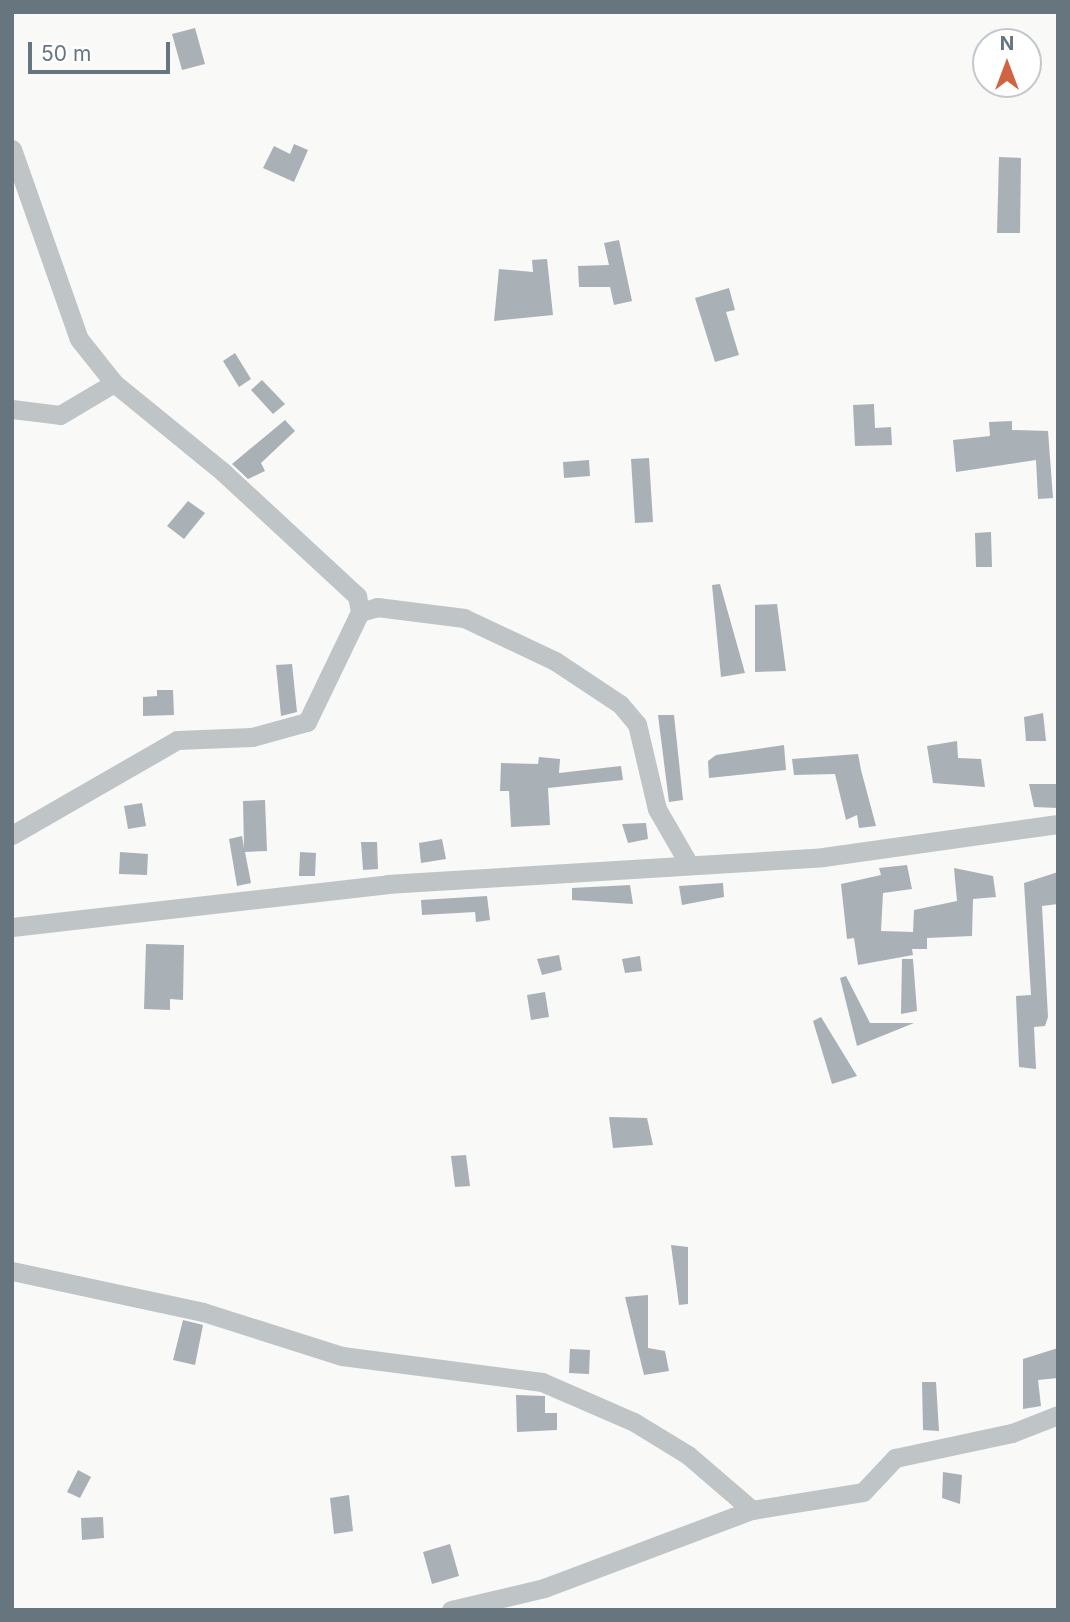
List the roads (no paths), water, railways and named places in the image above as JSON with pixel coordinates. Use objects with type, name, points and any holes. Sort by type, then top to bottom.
[{"type":"street","points":[[12,149],[79,339],[114,383],[233,481],[357,596],[360,612],[307,722],[253,737],[177,740],[12,835]]},
{"type":"street","points":[[12,409],[60,415],[114,383]]},
{"type":"street","points":[[360,612],[377,607],[464,618],[555,661],[620,704],[637,724],[657,809],[687,861]]},
{"type":"street","points":[[12,927],[387,884],[687,861],[823,857],[1058,824]]},
{"type":"street","points":[[12,1271],[203,1312],[342,1356],[542,1382],[634,1422],[688,1455],[752,1510]]},
{"type":"street","points":[[451,1610],[544,1588],[752,1510],[863,1492],[895,1458],[1012,1433],[1058,1415]]}]
